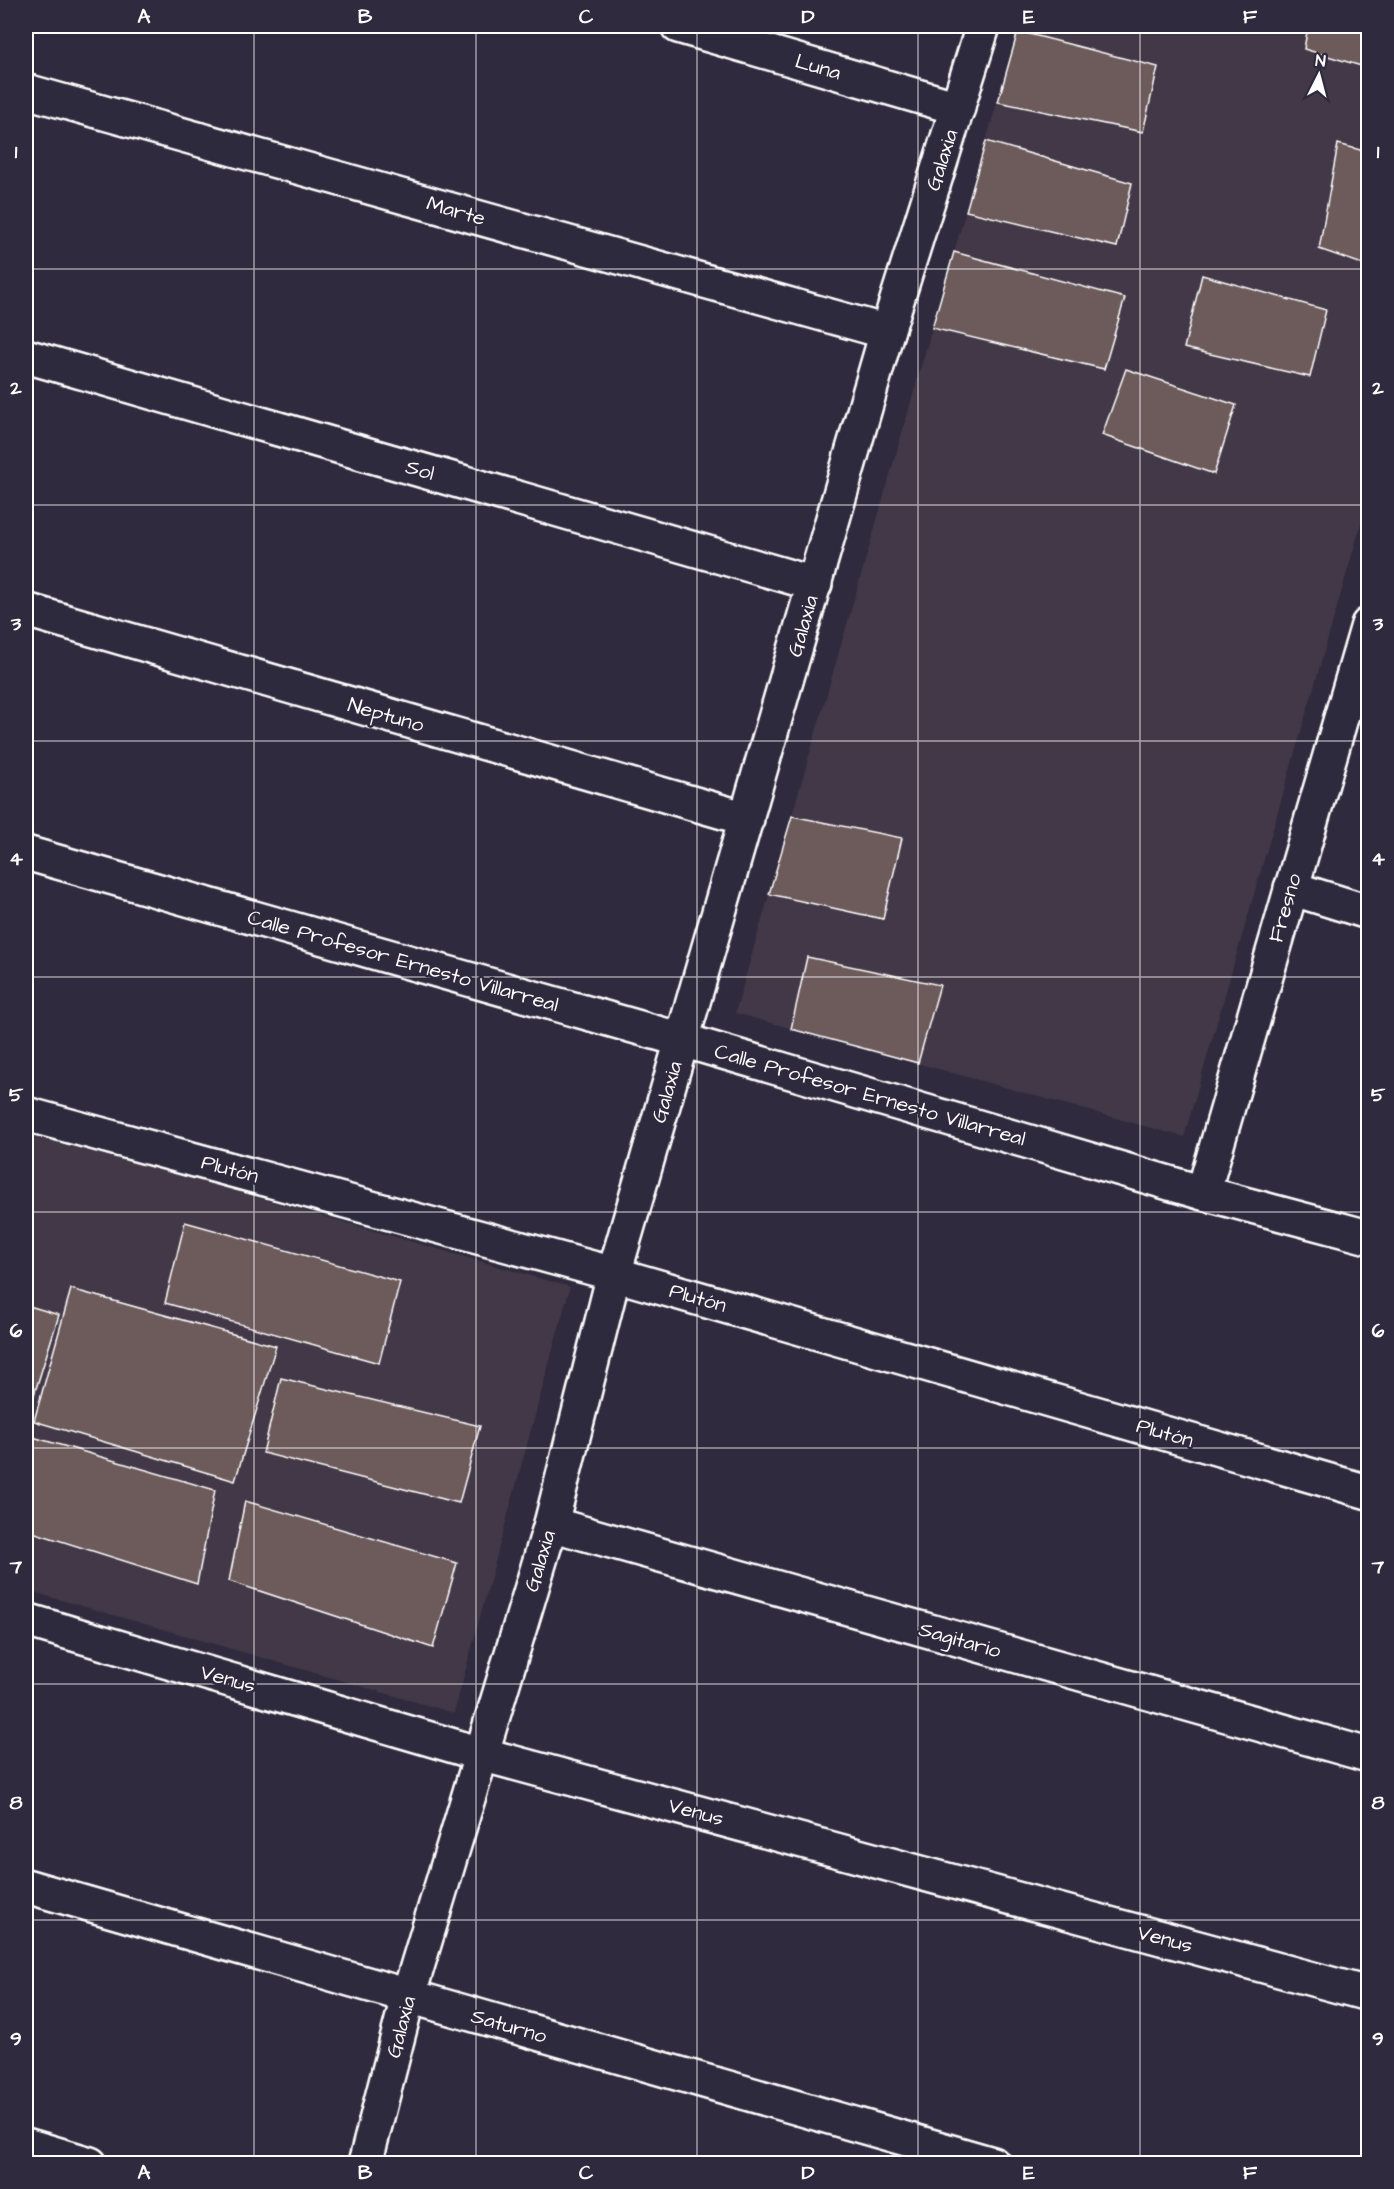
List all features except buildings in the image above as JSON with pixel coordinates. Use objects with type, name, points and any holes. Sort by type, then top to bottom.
[{"type":"street","name":"Luna","points":[[678,26],[958,108]]},
{"type":"street","name":"Galaxia","points":[[365,2163],[408,1997],[551,1524],[614,1274],[887,332],[983,26]]},
{"type":"street","name":"Marte","points":[[26,91],[887,332]]},
{"type":"street","name":"Sol","points":[[26,356],[815,584]]},
{"type":"street","name":"Neptuno","points":[[26,610],[747,819]]},
{"type":"street","name":"Fresno","points":[[1203,1193],[1368,625]]},
{"type":"street","name":"Calle Profesor Ernesto Villarreal","points":[[26,853],[682,1040],[1203,1193],[1368,1238]]},
{"type":"street","points":[[1291,888],[1368,912]]},
{"type":"street","name":"Plutón","points":[[26,1114],[614,1274],[1368,1492]]},
{"type":"street","name":"Sagitario","points":[[551,1524],[1368,1755]]},
{"type":"street","name":"Venus","points":[[26,1620],[481,1754],[1368,1994]]},
{"type":"street","name":"Saturno","points":[[26,1886],[993,2163]]},
{"type":"street","points":[[26,2145],[90,2163]]},
{"type":"shaded area","points":[[1019,26],[1368,26],[1368,500],[1184,1137],[735,1013]]},
{"type":"shaded area","points":[[26,1131],[570,1287],[454,1713],[26,1590]]}]
